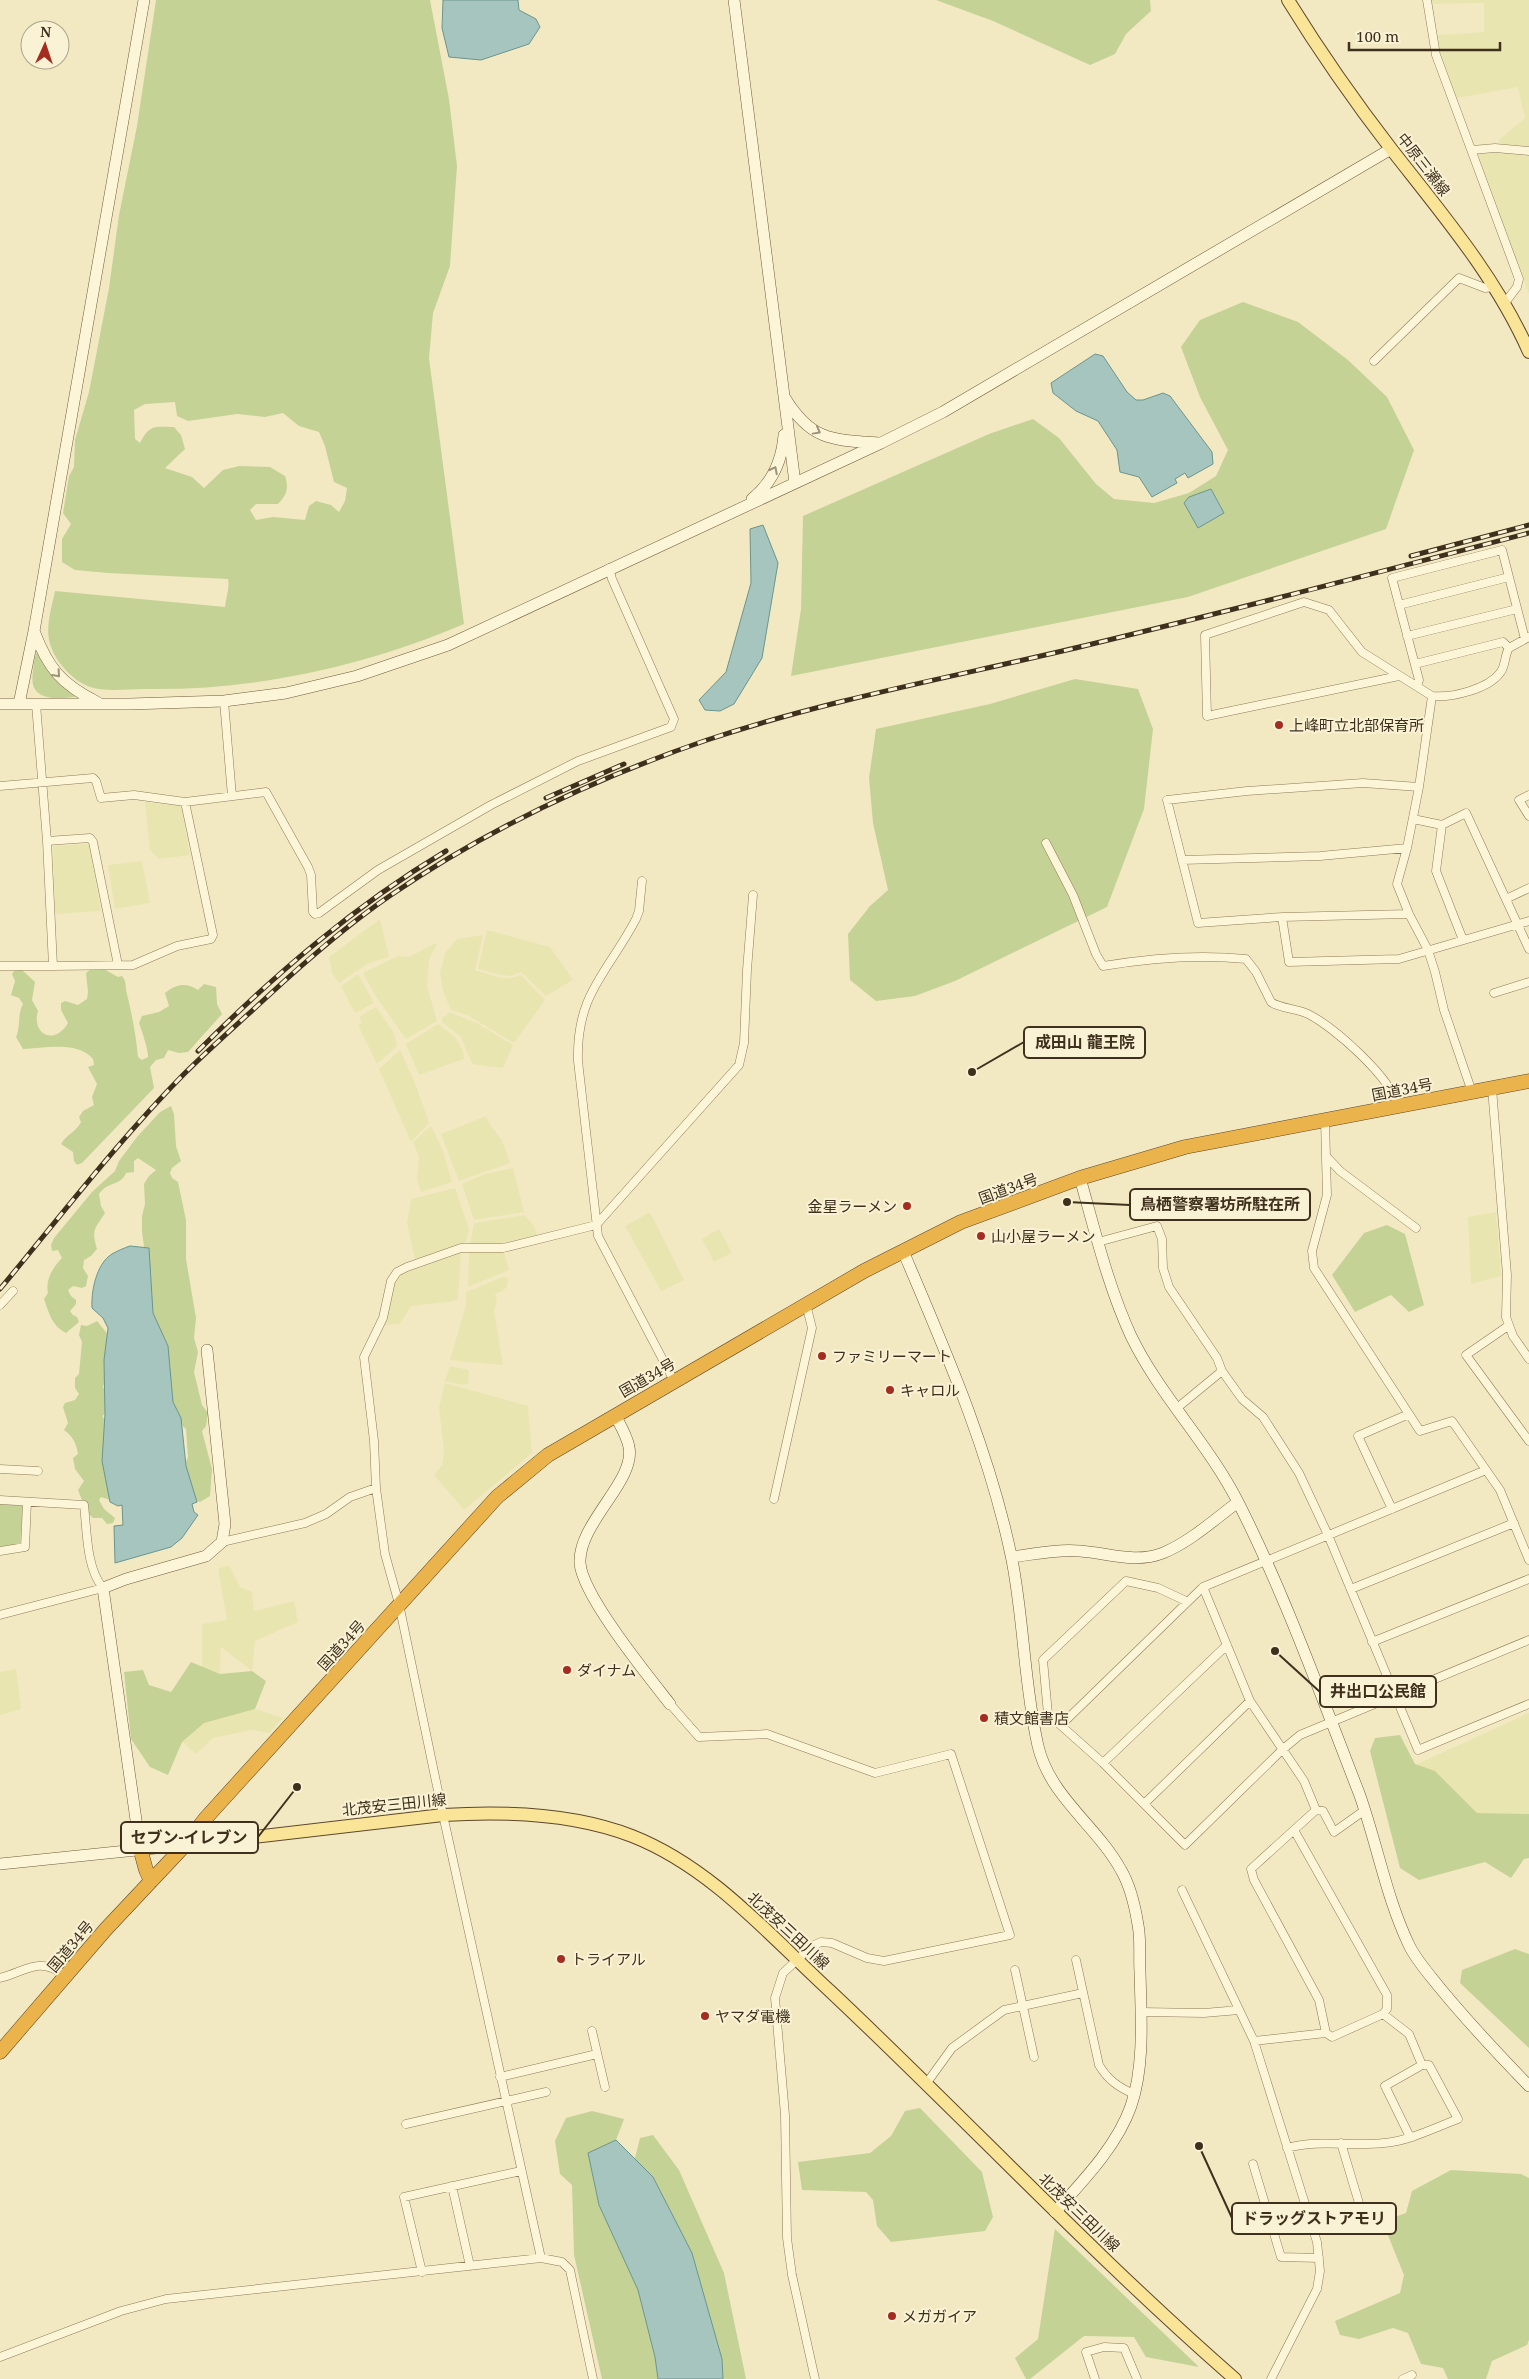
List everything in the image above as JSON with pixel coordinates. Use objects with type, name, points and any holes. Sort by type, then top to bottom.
[{"type":"highway","name":"国道34号","points":[[0,2052],[106,1929],[185,1845],[211,1813],[497,1497],[548,1455],[806,1304],[902,1251],[961,1222],[1080,1178],[1185,1147],[1529,1081]]},
{"type":"highway","points":[[140,1848],[146,1870],[152,1881]]},
{"type":"main road","name":"中原三瀬線","points":[[1288,0],[1337,77],[1470,251],[1504,304],[1529,352]]},
{"type":"main road","name":"北茂安三田川線","points":[[185,1845],[443,1815],[481,1813],[530,1815],[586,1823],[632,1836],[669,1854],[718,1887],[926,2084],[1166,2319],[1235,2379]]},
{"type":"street","points":[[19,704],[34,631],[144,0]]},
{"type":"street","points":[[734,0],[795,483]]},
{"type":"street","points":[[1428,0],[1436,55],[1519,278],[1517,288],[1504,304]]},
{"type":"street","points":[[1472,150],[1494,148],[1529,151]]},
{"type":"street","points":[[0,704],[224,701],[286,693],[357,676],[439,648],[881,443],[943,412],[1391,149]]},
{"type":"street","points":[[1374,361],[1459,278],[1485,288],[1494,288]]},
{"type":"street","points":[[784,397],[795,416],[812,430],[834,440],[881,443]]},
{"type":"street","points":[[743,506],[760,493],[773,474],[782,453],[785,414]]},
{"type":"street","points":[[1399,676],[1207,716],[1205,635],[1304,602],[1329,610],[1362,652],[1432,696],[1440,697],[1483,687],[1501,672],[1509,648],[1527,638],[1517,609],[1502,550],[1392,578],[1419,680],[1417,686]]},
{"type":"street","points":[[0,786],[41,784],[93,778],[96,781],[100,798],[134,796],[185,802],[266,792],[312,875],[313,912],[315,914],[378,870],[491,805],[578,761],[672,727],[674,719],[612,579],[609,568]]},
{"type":"street","points":[[1399,605],[1509,577]]},
{"type":"street","points":[[1407,636],[1517,609]]},
{"type":"street","points":[[34,631],[43,656],[56,674],[69,686],[100,703]]},
{"type":"street","points":[[1415,664],[1502,642],[1509,648]]},
{"type":"street","points":[[1432,696],[1419,787],[1407,848],[1397,884],[1409,914],[1428,950],[1444,1010],[1472,1092]]},
{"type":"street","points":[[224,701],[232,796]]},
{"type":"street","points":[[36,704],[47,842],[53,966]]},
{"type":"street","points":[[1409,914],[1282,917],[1198,923],[1167,800],[1247,791],[1363,783],[1419,787]]},
{"type":"street","points":[[1529,795],[1519,800],[1529,816]]},
{"type":"street","points":[[0,966],[133,964],[147,960],[177,946],[211,939],[212,935],[185,802]]},
{"type":"street","points":[[1413,819],[1442,825],[1466,813],[1529,949]]},
{"type":"street","points":[[1442,825],[1436,870],[1464,940]]},
{"type":"street","points":[[47,842],[90,838],[93,842],[118,965]]},
{"type":"street","points":[[1046,843],[1073,895],[1096,954],[1103,966],[1152,958],[1223,957],[1246,959],[1256,972],[1271,1002],[1275,1006],[1294,1008],[1330,1026],[1378,1074],[1396,1098],[1398,1107]]},
{"type":"street","points":[[1182,860],[1320,856],[1407,848]]},
{"type":"street","points":[[642,881],[639,911],[636,919],[591,990],[578,1040],[578,1061],[596,1225],[602,1246],[674,1381]]},
{"type":"street","points":[[1506,899],[1529,888]]},
{"type":"street","points":[[541,2258],[443,1815],[399,1604],[385,1554],[376,1488],[373,1434],[364,1356],[383,1318],[391,1281],[396,1272],[461,1248],[504,1248],[596,1225],[739,1065],[744,1043],[753,895]]},
{"type":"street","points":[[1282,917],[1289,962],[1399,958],[1529,921]]},
{"type":"street","points":[[1494,993],[1529,982]]},
{"type":"street","points":[[1492,1088],[1507,1275],[1506,1317],[1508,1326],[1529,1359]]},
{"type":"street","points":[[1325,1120],[1327,1195],[1312,1251],[1314,1268],[1420,1431],[1452,1421],[1500,1490],[1529,1560]]},
{"type":"street","points":[[1326,1156],[1340,1171],[1416,1228]]},
{"type":"street","points":[[1080,1178],[1098,1242],[1131,1336],[1176,1408],[1212,1458],[1238,1502],[1266,1561],[1365,1810],[1389,1893],[1409,1946],[1466,2020],[1529,2086]]},
{"type":"street","points":[[1098,1242],[1157,1226],[1162,1239],[1163,1268],[1168,1287],[1217,1358],[1222,1371],[1242,1399],[1263,1416],[1278,1437],[1315,1503],[1418,1750],[1529,1704]]},
{"type":"street","points":[[902,1251],[963,1393],[1012,1557],[1021,1609],[1039,1748],[1052,1782],[1112,1856],[1132,1894],[1139,1927],[1140,2012],[1138,2078],[1130,2108],[1112,2143],[1055,2212]]},
{"type":"street","points":[[0,1304],[13,1290]]},
{"type":"street","points":[[774,1499],[812,1328],[806,1304]]},
{"type":"street","points":[[1508,1326],[1466,1354],[1529,1441]]},
{"type":"street","points":[[1520,1346],[1529,1342]]},
{"type":"street","points":[[207,1350],[226,1524],[222,1542]]},
{"type":"street","points":[[1176,1408],[1222,1371]]},
{"type":"street","points":[[1392,1509],[1358,1436],[1409,1414]]},
{"type":"street","points":[[615,1415],[629,1447],[628,1465],[585,1537],[581,1551],[582,1576],[623,1643],[670,1704],[699,1737],[767,1734],[875,1773],[950,1754],[1010,1935],[884,1961],[867,1958],[832,1943],[821,1942],[812,1946],[798,1962],[783,1973],[775,1998],[785,2115],[788,2238],[792,2275],[814,2379]]},
{"type":"street","points":[[0,1469],[38,1471]]},
{"type":"street","points":[[1060,1725],[1186,1601],[1203,1587],[1486,1470]]},
{"type":"street","points":[[0,1615],[103,1588],[126,1579],[206,1556],[222,1542],[304,1523],[326,1514],[350,1497],[376,1488]]},
{"type":"street","points":[[0,1500],[84,1505],[96,1580],[103,1588],[140,1848]]},
{"type":"street","points":[[0,1551],[25,1547],[27,1502]]},
{"type":"street","points":[[1012,1557],[1053,1551],[1080,1551],[1118,1557],[1142,1558],[1155,1555],[1179,1544],[1238,1502]]},
{"type":"street","points":[[1351,1589],[1514,1523]]},
{"type":"street","points":[[1372,1642],[1529,1579]]},
{"type":"street","points":[[1186,1601],[1158,1588],[1126,1581],[1043,1660],[1048,1714],[1103,1763],[1185,1844],[1300,1735],[1529,1640]]},
{"type":"street","points":[[1203,1587],[1250,1701],[1304,1781],[1316,1810]]},
{"type":"street","points":[[1103,1763],[1226,1645]]},
{"type":"street","points":[[1144,1804],[1250,1701]]},
{"type":"street","points":[[1316,1810],[1323,1811],[1334,1832],[1365,1810]]},
{"type":"street","points":[[1316,1810],[1251,1869],[1254,1880],[1319,2000],[1326,2033]]},
{"type":"street","points":[[1254,2041],[1326,2033],[1332,2037],[1383,2014],[1387,2009],[1387,1996],[1294,1830]]},
{"type":"street","points":[[0,1864],[140,1848],[185,1845]]},
{"type":"street","points":[[1182,1890],[1254,2041],[1317,2242],[1319,2258],[1317,2289],[1271,2379]]},
{"type":"street","points":[[1076,1960],[1099,2065],[1106,2077],[1112,2082],[1134,2094]]},
{"type":"street","points":[[0,1978],[42,1965],[51,1966],[66,1977]]},
{"type":"street","points":[[1015,1970],[1034,2057]]},
{"type":"street","points":[[926,2084],[952,2048],[1004,2010],[1084,1993]]},
{"type":"street","points":[[1140,2012],[1204,2013],[1239,2010]]},
{"type":"street","points":[[1383,2014],[1409,2034],[1422,2065]]},
{"type":"street","points":[[592,2031],[604,2087]]},
{"type":"street","points":[[500,2076],[597,2054]]},
{"type":"street","points":[[1287,2148],[1305,2143],[1384,2143],[1410,2137],[1458,2119],[1429,2065],[1422,2065],[1385,2086],[1410,2137]]},
{"type":"street","points":[[406,2124],[546,2092]]},
{"type":"street","points":[[1341,2143],[1362,2214]]},
{"type":"street","points":[[1253,2164],[1281,2257],[1319,2258]]},
{"type":"street","points":[[422,2272],[404,2197],[521,2170]]},
{"type":"street","points":[[452,2186],[470,2266]]},
{"type":"street","points":[[0,2357],[122,2311],[166,2299],[541,2258],[562,2262],[570,2270],[593,2379]]},
{"type":"street","points":[[1095,2379],[1086,2352],[1104,2347],[1124,2348],[1137,2379]]},
{"type":"street","points":[[1403,2379],[1412,2375]]},
{"type":"shaded area","points":[[1431,0],[1529,0],[1529,294],[1478,154],[1500,152],[1499,140],[1525,118],[1518,87],[1457,98],[1441,55],[1438,35],[1484,32],[1484,3],[1431,4]]},
{"type":"shaded area","points":[[145,802],[181,806],[190,855],[159,859],[150,850]]},
{"type":"shaded area","points":[[89,845],[101,911],[55,914],[53,846]]},
{"type":"shaded area","points":[[142,861],[150,903],[115,909],[108,865]]},
{"type":"shaded area","points":[[380,919],[389,957],[369,963],[339,983],[332,973],[329,957]]},
{"type":"shaded area","points":[[487,930],[550,947],[573,980],[546,996],[521,972],[511,976],[478,969]]},
{"type":"shaded area","points":[[483,935],[475,970],[501,978],[521,975],[545,1000],[514,1043],[467,1015],[451,1010],[443,991],[440,973],[445,953],[457,939]]},
{"type":"shaded area","points":[[437,944],[429,959],[427,986],[437,1021],[406,1039],[375,995],[363,973],[398,956],[409,957]]},
{"type":"shaded area","points":[[358,974],[374,1003],[355,1013],[341,986]]},
{"type":"shaded area","points":[[376,1007],[394,1033],[397,1046],[377,1064],[358,1025],[362,1023],[359,1017]]},
{"type":"shaded area","points":[[449,1012],[477,1023],[513,1045],[503,1068],[472,1064],[461,1037],[442,1022],[442,1017],[446,1016]]},
{"type":"shaded area","points":[[438,1024],[455,1037],[463,1051],[464,1059],[419,1075],[406,1044]]},
{"type":"shaded area","points":[[400,1050],[415,1083],[429,1123],[411,1142],[379,1069]]},
{"type":"shaded area","points":[[486,1116],[490,1125],[502,1140],[510,1163],[459,1181],[441,1134]]},
{"type":"shaded area","points":[[431,1126],[443,1151],[452,1182],[421,1192],[417,1180],[419,1157],[413,1142]]},
{"type":"shaded area","points":[[513,1168],[524,1212],[474,1220],[462,1184],[485,1174]]},
{"type":"shaded area","points":[[455,1188],[469,1229],[466,1242],[415,1260],[407,1223],[411,1199]]},
{"type":"shaded area","points":[[650,1212],[684,1280],[661,1291],[625,1226]]},
{"type":"shaded area","points":[[1496,1212],[1501,1276],[1471,1284],[1468,1217]]},
{"type":"shaded area","points":[[525,1215],[534,1226],[537,1235],[500,1244],[470,1244],[474,1223]]},
{"type":"shaded area","points":[[719,1229],[732,1253],[714,1262],[702,1239]]},
{"type":"shaded area","points":[[469,1252],[504,1252],[509,1270],[468,1287]]},
{"type":"shaded area","points":[[461,1253],[458,1299],[411,1306],[400,1324],[385,1325],[395,1279],[402,1274]]},
{"type":"shaded area","points":[[505,1276],[508,1279],[507,1287],[501,1292],[495,1293],[497,1301],[494,1311],[503,1365],[450,1360],[466,1305],[466,1292]]},
{"type":"shaded area","points":[[450,1366],[469,1370],[468,1384],[462,1385],[445,1381]]},
{"type":"shaded area","points":[[445,1383],[528,1406],[532,1453],[464,1510],[434,1475],[442,1465],[444,1453],[439,1408]]},
{"type":"shaded area","points":[[229,1565],[240,1587],[252,1592],[254,1611],[294,1601],[298,1622],[255,1641],[252,1671],[221,1647],[220,1674],[202,1667],[202,1624],[227,1620],[218,1569]]},
{"type":"shaded area","points":[[16,1669],[21,1709],[0,1715],[0,1672]]},
{"type":"shaded area","points":[[255,1709],[283,1718],[269,1733],[251,1730],[213,1738],[196,1754],[182,1742],[204,1722]]},
{"type":"shaded area","points":[[1529,1713],[1529,1814],[1477,1813],[1435,1771],[1415,1765]]},
{"type":"green space","points":[[156,0],[430,0],[449,99],[457,166],[450,266],[433,313],[429,358],[464,624],[387,653],[347,664],[266,681],[184,689],[96,689],[83,684],[70,674],[54,654],[49,640],[48,628],[55,591],[225,607],[228,589],[228,579],[75,570],[62,562],[62,539],[71,524],[63,513],[69,476],[74,467],[75,440],[89,392],[109,288],[119,215],[137,126]],"holes":[[[175,402],[177,416],[188,421],[237,414],[265,417],[283,413],[299,426],[319,432],[325,446],[334,482],[347,488],[345,501],[339,512],[331,505],[316,501],[309,506],[305,520],[273,517],[256,520],[250,510],[256,504],[278,504],[286,491],[285,476],[270,467],[239,466],[223,470],[204,488],[192,477],[165,468],[185,449],[181,435],[174,427],[157,427],[147,432],[140,443],[135,439],[134,410],[145,404]]]},
{"type":"green space","points":[[936,0],[1150,0],[1151,11],[1126,34],[1115,54],[1090,65],[993,21]]},
{"type":"green space","points":[[1243,302],[1298,322],[1348,360],[1387,397],[1414,450],[1386,529],[1188,597],[791,676],[801,609],[803,516],[989,434],[1033,419],[1059,438],[1096,484],[1114,499],[1154,503],[1189,493],[1216,476],[1228,450],[1200,397],[1181,347],[1200,320]]},
{"type":"green space","points":[[37,652],[53,677],[76,697],[51,698],[38,693],[32,681]]},
{"type":"green space","points":[[1075,679],[1138,689],[1153,729],[1144,809],[1107,907],[955,981],[915,996],[876,1001],[850,980],[848,934],[870,906],[888,890],[873,823],[869,778],[876,729],[990,704]]},
{"type":"green space","points":[[102,968],[118,977],[122,976],[125,980],[138,1057],[142,1060],[148,1057],[148,1054],[139,1023],[142,1016],[159,1012],[169,1006],[165,993],[173,988],[185,985],[198,990],[204,984],[216,987],[217,1004],[222,1014],[188,1052],[179,1053],[168,1050],[164,1058],[156,1060],[150,1067],[154,1088],[82,1163],[77,1165],[74,1161],[73,1152],[61,1144],[81,1122],[79,1117],[83,1111],[94,1105],[92,1097],[97,1084],[88,1067],[94,1065],[93,1059],[87,1053],[70,1048],[23,1049],[16,1037],[23,1004],[19,998],[11,995],[15,981],[12,974],[14,971],[22,970],[35,982],[32,1000],[38,1011],[38,1026],[41,1031],[51,1036],[62,1030],[68,1023],[61,1010],[61,1003],[65,1001],[78,1005],[87,999],[86,973],[91,969]]},
{"type":"green space","points":[[171,1106],[174,1114],[176,1146],[181,1161],[172,1168],[170,1173],[172,1178],[178,1182],[186,1220],[186,1259],[196,1318],[194,1338],[198,1352],[194,1372],[202,1405],[208,1413],[206,1426],[202,1431],[212,1469],[210,1496],[200,1502],[191,1500],[183,1470],[188,1457],[186,1429],[178,1422],[158,1349],[142,1232],[142,1216],[145,1204],[144,1184],[156,1170],[138,1158],[134,1161],[134,1172],[126,1173],[121,1180],[106,1187],[99,1194],[101,1206],[105,1213],[96,1226],[94,1233],[97,1249],[84,1260],[83,1268],[88,1276],[86,1286],[82,1288],[73,1286],[68,1290],[76,1300],[76,1304],[70,1311],[77,1317],[79,1322],[66,1333],[61,1330],[52,1319],[44,1299],[48,1293],[47,1288],[51,1274],[62,1258],[58,1250],[52,1251],[51,1245],[54,1238],[92,1192],[115,1171],[119,1161],[137,1137],[160,1112]]},
{"type":"green space","points":[[1387,1225],[1405,1234],[1424,1305],[1409,1312],[1391,1295],[1355,1312],[1332,1275],[1364,1233]]},
{"type":"green space","points":[[97,1321],[110,1337],[109,1381],[104,1383],[103,1388],[110,1388],[108,1414],[103,1415],[103,1418],[108,1421],[113,1501],[101,1497],[99,1500],[104,1509],[115,1518],[113,1523],[107,1524],[102,1518],[93,1518],[89,1514],[86,1501],[82,1500],[78,1490],[84,1481],[75,1469],[73,1458],[78,1454],[77,1450],[74,1440],[64,1430],[68,1423],[63,1407],[65,1403],[75,1400],[79,1394],[75,1388],[75,1378],[79,1374],[82,1342],[79,1335],[81,1325],[87,1326]]},
{"type":"green space","points":[[0,1503],[23,1506],[20,1545],[0,1548]]},
{"type":"green space","points":[[191,1662],[220,1674],[252,1671],[266,1681],[255,1709],[204,1723],[182,1742],[168,1775],[150,1767],[131,1739],[124,1672],[143,1670],[149,1685],[171,1692]]},
{"type":"green space","points":[[1400,1735],[1415,1764],[1435,1771],[1477,1813],[1529,1814],[1529,1858],[1524,1859],[1511,1878],[1485,1862],[1419,1880],[1400,1868],[1370,1751],[1375,1738]]},
{"type":"green space","points":[[1515,1949],[1529,1954],[1529,2048],[1460,1983],[1462,1970]]},
{"type":"green space","points":[[920,2108],[982,2172],[993,2217],[985,2231],[891,2242],[877,2226],[873,2200],[866,2192],[802,2190],[798,2162],[870,2153],[891,2136],[905,2111]]},
{"type":"green space","points":[[592,2111],[624,2119],[616,2140],[589,2153],[599,2205],[638,2290],[655,2357],[658,2379],[602,2379],[574,2255],[572,2185],[560,2174],[555,2141],[566,2118]]},
{"type":"green space","points":[[653,2135],[679,2170],[724,2273],[746,2379],[723,2379],[722,2359],[635,2158],[640,2138]]},
{"type":"green space","points":[[1451,2170],[1521,2174],[1529,2178],[1529,2340],[1527,2345],[1492,2361],[1486,2379],[1448,2379],[1443,2368],[1421,2364],[1408,2333],[1393,2328],[1359,2339],[1340,2335],[1335,2321],[1400,2293],[1404,2275],[1387,2233],[1389,2219],[1406,2213],[1412,2191]]},
{"type":"green space","points":[[1055,2228],[1199,2367],[1146,2357],[1134,2337],[1084,2336],[1030,2379],[1026,2379],[1015,2358],[1038,2339]]},
{"type":"water","points":[[443,0],[518,0],[519,10],[536,19],[540,27],[529,44],[481,60],[449,57],[442,28]]},
{"type":"water","points":[[1095,354],[1103,356],[1127,392],[1136,400],[1143,400],[1163,393],[1170,396],[1212,452],[1213,464],[1188,478],[1185,473],[1175,479],[1177,483],[1152,497],[1139,477],[1120,472],[1117,450],[1098,421],[1076,411],[1053,393],[1051,383]]},
{"type":"water","points":[[1211,489],[1224,513],[1198,528],[1184,503],[1189,497]]},
{"type":"water","points":[[763,525],[778,563],[762,658],[734,704],[720,711],[705,710],[699,700],[726,672],[751,583],[750,529]]},
{"type":"water","points":[[130,1246],[149,1248],[153,1313],[168,1346],[173,1402],[181,1418],[186,1466],[197,1502],[192,1504],[194,1512],[198,1515],[182,1538],[171,1547],[115,1563],[114,1526],[123,1525],[122,1505],[118,1506],[110,1502],[102,1461],[105,1414],[104,1360],[108,1328],[103,1318],[92,1308],[92,1301],[98,1271],[102,1264],[112,1254]]},
{"type":"water","points":[[616,2140],[653,2177],[692,2253],[722,2359],[723,2379],[658,2379],[655,2357],[638,2290],[599,2205],[588,2153]]},
{"type":"railway","points":[[1411,556],[1529,525]]},
{"type":"railway","points":[[0,1289],[113,1152],[184,1074],[297,969],[391,895],[466,848],[544,807],[624,771],[707,740],[754,725],[850,699],[1147,631],[1529,533]]},
{"type":"railway","points":[[546,798],[624,764]]},
{"type":"railway","points":[[198,1051],[256,995],[316,943],[379,895],[446,851]]},
{"type":"place","name":"上峰町立北部保育所","points":[[1279,725]]},
{"type":"place","name":"成田山 龍王院","points":[[972,1072]]},
{"type":"place","name":"鳥栖警察署坊所駐在所","points":[[1067,1202]]},
{"type":"place","name":"金星ラーメン","points":[[907,1206]]},
{"type":"place","name":"山小屋ラーメン","points":[[981,1236]]},
{"type":"place","name":"ファミリーマート","points":[[822,1356]]},
{"type":"place","name":"キャロル","points":[[890,1390]]},
{"type":"place","name":"井出口公民館","points":[[1275,1651]]},
{"type":"place","name":"ダイナム","points":[[567,1670]]},
{"type":"place","name":"積文館書店","points":[[984,1718]]},
{"type":"place","name":"セブン-イレブン","points":[[297,1787]]},
{"type":"place","name":"トライアル","points":[[561,1959]]},
{"type":"place","name":"ヤマダ電機","points":[[705,2016]]},
{"type":"place","name":"ドラッグストアモリ","points":[[1199,2146]]},
{"type":"place","name":"メガガイア","points":[[892,2316]]}]
